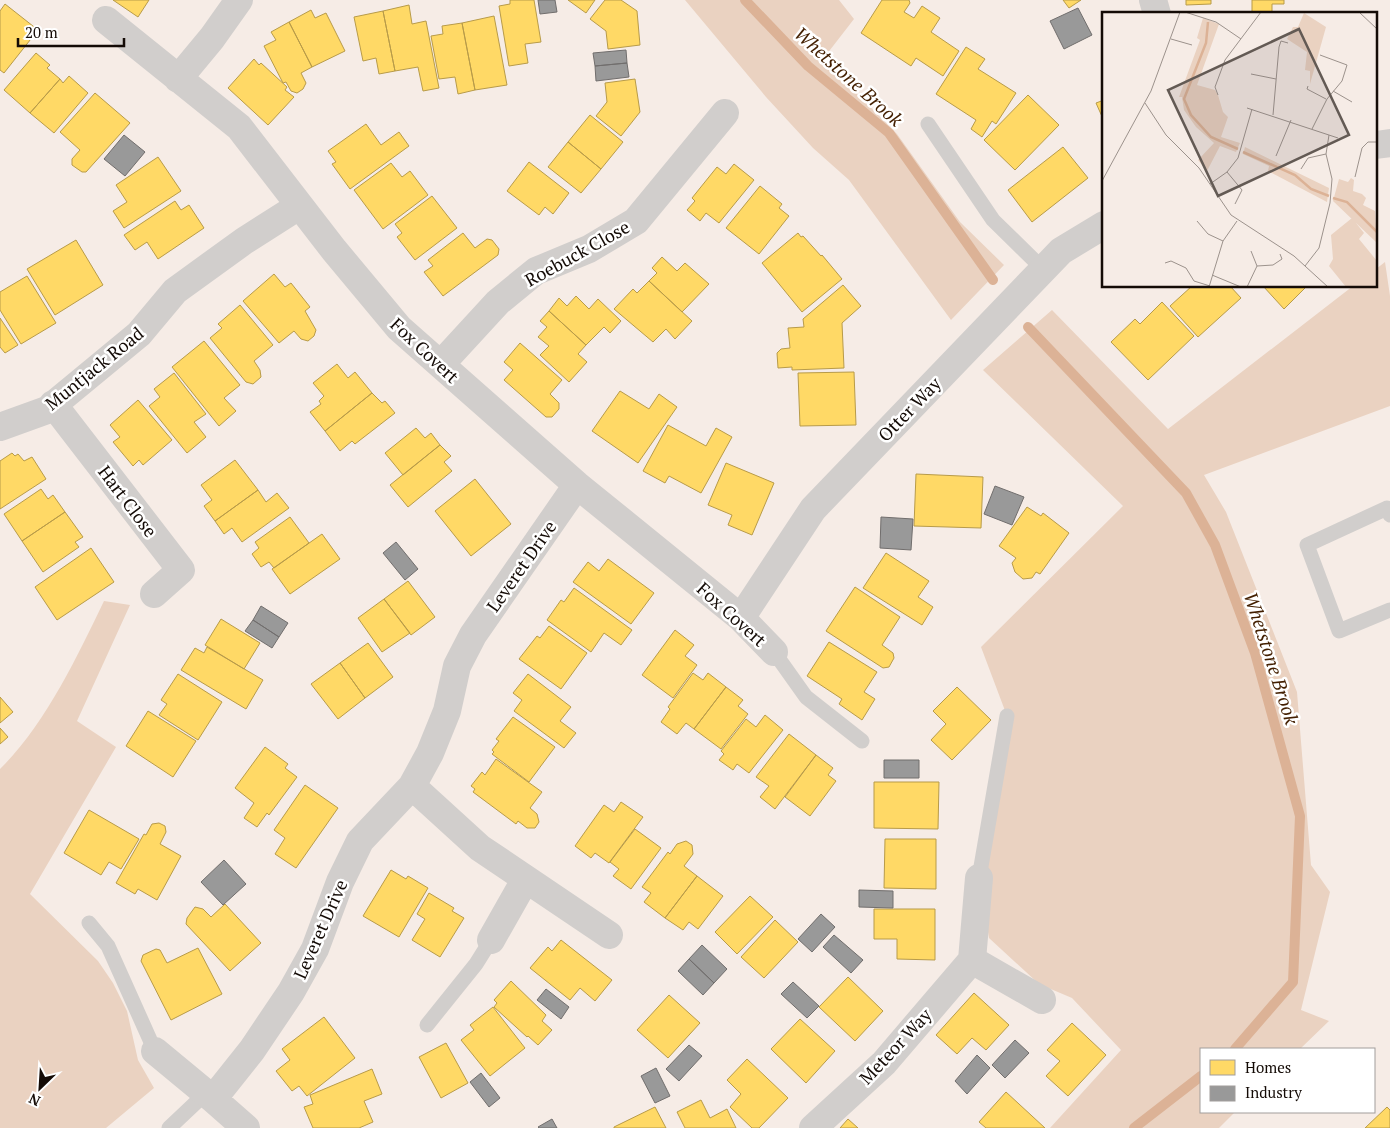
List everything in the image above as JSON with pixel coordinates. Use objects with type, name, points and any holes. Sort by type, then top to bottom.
[{"type":"street","points":[[178,79],[212,38],[239,0]]},
{"type":"street","points":[[1153,0],[1157,12]]},
{"type":"street","name":"Fox Covert","points":[[106,20],[239,127],[299,206],[399,328],[503,422],[577,485],[742,618],[774,652]]},
{"type":"street","name":"Roebuck Close","points":[[441,364],[498,302],[536,271],[589,249],[636,221],[725,113]]},
{"type":"street","name":"Muntjack Road","points":[[0,427],[47,410],[139,334],[175,291],[244,241],[299,206]]},
{"type":"street","name":"Otter Way","points":[[742,618],[814,509],[1061,251],[1102,226]]},
{"type":"street","name":"Hart Close","points":[[53,404],[181,570],[154,594]]},
{"type":"street","name":"Leveret Drive","points":[[210,1096],[252,1050],[291,992],[315,948],[340,882],[360,842],[412,786],[434,745],[447,711],[457,666],[473,635],[577,485]]},
{"type":"street","points":[[412,786],[480,848],[609,935]]},
{"type":"street","points":[[979,878],[972,960],[1042,1000]]},
{"type":"street","points":[[491,940],[525,880]]},
{"type":"street","name":"Meteor Way","points":[[813,1128],[884,1063],[972,960]]},
{"type":"street","points":[[155,1051],[246,1128]]},
{"type":"lane","points":[[928,124],[993,220],[1043,269]]},
{"type":"lane","points":[[1390,515],[1387,508],[1308,545],[1339,630],[1390,610]]},
{"type":"lane","points":[[774,652],[806,697],[862,741]]},
{"type":"lane","points":[[979,878],[1007,716]]},
{"type":"lane","points":[[88,923],[108,946],[155,1051]]},
{"type":"lane","points":[[427,1026],[476,964],[491,940]]},
{"type":"lane","points":[[169,1128],[210,1096]]},
{"type":"shaded area","points":[[685,0],[839,0],[854,19],[823,59],[897,134],[960,222],[1004,265],[951,320],[849,180],[813,148],[766,97]]},
{"type":"shaded area","points":[[1385,262],[1390,296],[1390,406],[1204,475],[1226,512],[1297,692],[1311,865],[1330,892],[1301,1010],[1329,1021],[1301,1048],[1200,1048],[1200,1113],[1234,1113],[1219,1128],[1050,1128],[1121,1050],[1072,998],[1039,984],[989,938],[979,878],[1007,716],[981,647],[1123,506],[983,370],[1052,310],[1168,429],[1350,288],[1378,288],[1378,267]]},
{"type":"shaded area","points":[[104,601],[130,605],[77,721],[116,747],[30,894],[98,961],[113,983],[127,1011],[138,1060],[154,1088],[106,1128],[0,1128],[0,769],[31,732],[59,690]]},
{"type":"building: Homes","points":[[113,0],[149,0],[138,17]]},
{"type":"building: Homes","points":[[510,0],[534,0],[541,42],[525,44],[528,63],[509,66],[499,6],[510,4]]},
{"type":"building: Homes","points":[[568,0],[595,0],[586,13]]},
{"type":"building: Homes","points":[[605,0],[621,0],[637,11],[640,45],[608,49],[606,31],[590,19]]},
{"type":"building: Homes","points":[[882,0],[909,0],[910,3],[904,12],[914,18],[922,6],[940,18],[931,32],[959,51],[943,76],[916,58],[911,66],[861,33]]},
{"type":"building: Homes","points":[[1063,0],[1081,0],[1069,8]]},
{"type":"building: Homes","points":[[1186,0],[1211,0],[1211,4],[1186,5]]},
{"type":"building: Homes","points":[[1252,0],[1284,0],[1284,4],[1272,4],[1272,12],[1252,12]]},
{"type":"building: Homes","points":[[5,4],[38,30],[4,73],[0,70],[0,11]]},
{"type":"building: Homes","points":[[409,5],[412,24],[426,21],[439,88],[423,91],[418,67],[395,71],[383,11]]},
{"type":"building: Homes","points":[[311,10],[315,18],[326,13],[345,51],[312,67],[289,22]]},
{"type":"building: Homes","points":[[383,11],[395,71],[379,74],[376,58],[363,61],[354,17]]},
{"type":"building: Homes","points":[[494,16],[507,85],[475,90],[462,23]]},
{"type":"building: Homes","points":[[289,22],[312,67],[301,73],[306,83],[303,89],[297,93],[291,91],[286,82],[283,83],[264,46],[276,40],[271,32]]},
{"type":"building: Homes","points":[[462,23],[475,90],[458,94],[455,77],[439,79],[431,36],[443,34],[442,26]]},
{"type":"building: Homes","points":[[966,47],[985,59],[978,69],[1016,93],[996,124],[992,121],[982,137],[971,129],[976,120],[936,94]]},
{"type":"building: Homes","points":[[36,53],[50,65],[47,68],[60,79],[30,113],[4,90]]},
{"type":"building: Homes","points":[[254,59],[287,87],[285,90],[294,97],[268,125],[228,88]]},
{"type":"building: Homes","points":[[69,76],[88,93],[54,133],[30,113],[60,79],[63,83]]},
{"type":"building: Homes","points":[[635,79],[640,112],[621,136],[596,116],[607,102],[605,83]]},
{"type":"building: Homes","points":[[95,93],[130,123],[86,172],[82,172],[72,165],[72,159],[80,150],[60,132]]},
{"type":"building: Homes","points":[[1028,95],[1059,125],[1015,170],[984,140]]},
{"type":"building: Homes","points":[[1102,101],[1102,116],[1096,103]]},
{"type":"building: Homes","points":[[590,115],[623,142],[601,169],[568,142]]},
{"type":"building: Homes","points":[[366,124],[381,145],[399,132],[409,146],[350,189],[332,164],[336,162],[328,151]]},
{"type":"building: Homes","points":[[568,142],[601,169],[581,193],[548,167]]},
{"type":"building: Homes","points":[[1063,147],[1088,178],[1032,222],[1008,190]]},
{"type":"building: Homes","points":[[158,157],[181,191],[124,228],[113,211],[127,202],[116,185]]},
{"type":"building: Homes","points":[[529,162],[569,193],[553,214],[545,207],[539,215],[507,191]]},
{"type":"building: Homes","points":[[391,163],[402,177],[410,171],[428,195],[383,229],[354,190]]},
{"type":"building: Homes","points":[[734,164],[754,180],[719,223],[706,213],[700,221],[687,210],[695,201],[692,198],[717,167],[726,174]]},
{"type":"building: Homes","points":[[760,186],[782,204],[779,208],[789,216],[759,254],[726,228]]},
{"type":"building: Homes","points":[[432,196],[457,228],[415,260],[397,237],[402,233],[395,224]]},
{"type":"building: Homes","points":[[175,201],[181,210],[189,205],[204,228],[158,259],[147,242],[135,250],[124,235]]},
{"type":"building: Homes","points":[[463,233],[475,248],[487,239],[492,240],[499,249],[498,255],[443,296],[424,272],[433,266],[428,260]]},
{"type":"building: Homes","points":[[798,233],[822,255],[842,279],[802,312],[762,263]]},
{"type":"building: Homes","points":[[76,240],[103,285],[55,315],[27,269]]},
{"type":"building: Homes","points":[[662,257],[677,271],[685,263],[709,284],[682,312],[649,281],[657,273],[652,268]]},
{"type":"building: Homes","points":[[274,274],[285,287],[291,283],[310,307],[305,311],[316,330],[314,336],[308,341],[301,339],[294,331],[279,343],[243,301]]},
{"type":"building: Homes","points":[[27,276],[56,323],[21,344],[0,310],[0,292]]},
{"type":"building: Homes","points":[[649,281],[692,321],[675,339],[666,329],[653,342],[614,309],[633,289],[637,293]]},
{"type":"building: Homes","points":[[843,285],[861,306],[842,323],[844,368],[792,370],[792,367],[778,368],[777,353],[781,349],[790,348],[788,328],[804,327],[803,319]]},
{"type":"building: Homes","points":[[1190,288],[1232,288],[1241,298],[1198,337],[1170,306]]},
{"type":"building: Homes","points":[[1265,288],[1305,288],[1284,309]]},
{"type":"building: Homes","points":[[576,296],[589,309],[598,299],[621,321],[610,333],[604,327],[586,345],[549,311],[559,298],[567,306]]},
{"type":"building: Homes","points":[[1162,302],[1194,336],[1148,380],[1111,342],[1135,319],[1140,324]]},
{"type":"building: Homes","points":[[240,305],[273,345],[254,361],[260,370],[261,377],[253,384],[246,382],[210,338],[222,328],[218,324]]},
{"type":"building: Homes","points":[[549,311],[586,345],[578,354],[587,362],[569,382],[540,355],[549,346],[538,337],[547,327],[540,321]]},
{"type":"building: Homes","points":[[0,318],[18,345],[5,353],[0,347]]},
{"type":"building: Homes","points":[[204,341],[240,385],[224,398],[236,411],[219,426],[172,367]]},
{"type":"building: Homes","points":[[520,343],[562,380],[550,394],[559,403],[559,409],[552,417],[546,417],[504,380],[513,370],[504,362]]},
{"type":"building: Homes","points":[[337,364],[348,378],[355,372],[372,393],[325,431],[310,412],[321,404],[319,401],[324,396],[313,383]]},
{"type":"building: Homes","points":[[854,372],[856,425],[800,426],[798,373]]},
{"type":"building: Homes","points":[[174,373],[206,414],[194,422],[206,437],[187,453],[149,406],[160,397],[154,389]]},
{"type":"building: Homes","points":[[620,391],[649,409],[659,394],[677,407],[638,463],[592,431]]},
{"type":"building: Homes","points":[[372,393],[382,403],[385,401],[395,413],[355,444],[352,441],[340,451],[325,431]]},
{"type":"building: Homes","points":[[138,400],[172,440],[143,465],[139,460],[133,466],[113,442],[120,437],[110,425]]},
{"type":"building: Homes","points":[[668,425],[706,446],[716,428],[732,437],[701,493],[669,476],[665,483],[643,471]]},
{"type":"building: Homes","points":[[416,428],[425,438],[431,433],[440,445],[403,475],[385,453]]},
{"type":"building: Homes","points":[[440,445],[451,456],[444,462],[452,471],[408,507],[390,485]]},
{"type":"building: Homes","points":[[12,453],[15,456],[18,454],[24,461],[32,457],[46,479],[0,509],[0,461]]},
{"type":"building: Homes","points":[[235,460],[258,490],[215,521],[204,506],[212,500],[201,485]]},
{"type":"building: Homes","points":[[726,463],[774,483],[752,535],[728,525],[732,515],[708,505]]},
{"type":"building: Homes","points":[[916,474],[983,477],[981,528],[914,526]]},
{"type":"building: Homes","points":[[475,479],[511,524],[471,556],[435,511]]},
{"type":"building: Homes","points":[[41,489],[48,499],[53,495],[65,512],[22,541],[4,514]]},
{"type":"building: Homes","points":[[258,490],[266,502],[277,493],[289,508],[242,542],[232,528],[224,534],[215,521]]},
{"type":"building: Homes","points":[[1027,507],[1041,516],[1043,513],[1069,533],[1040,574],[1036,572],[1032,578],[1023,579],[1015,572],[1012,563],[1016,558],[999,546]]},
{"type":"building: Homes","points":[[65,512],[83,537],[75,542],[79,547],[43,572],[22,541]]},
{"type":"building: Homes","points":[[290,517],[309,543],[274,568],[269,562],[261,567],[252,554],[259,548],[255,542]]},
{"type":"building: Homes","points":[[322,534],[340,559],[290,594],[272,569]]},
{"type":"building: Homes","points":[[91,548],[114,582],[57,620],[35,587]]},
{"type":"building: Homes","points":[[886,553],[929,581],[918,597],[933,607],[922,625],[863,588]]},
{"type":"building: Homes","points":[[608,559],[654,593],[631,624],[573,582],[588,562],[599,571]]},
{"type":"building: Homes","points":[[408,581],[435,617],[411,635],[384,599]]},
{"type":"building: Homes","points":[[855,587],[900,617],[882,645],[893,653],[894,658],[889,667],[883,668],[826,631]]},
{"type":"building: Homes","points":[[574,588],[632,630],[621,645],[604,633],[591,652],[547,620],[561,600],[564,602]]},
{"type":"building: Homes","points":[[384,599],[410,633],[382,652],[358,618]]},
{"type":"building: Homes","points":[[221,619],[260,643],[244,669],[205,645]]},
{"type":"building: Homes","points":[[549,626],[587,653],[561,689],[519,659],[537,636],[540,638]]},
{"type":"building: Homes","points":[[675,630],[694,645],[685,656],[697,665],[673,698],[642,675]]},
{"type":"building: Homes","points":[[829,642],[877,672],[864,692],[875,699],[862,720],[839,704],[842,699],[807,676]]},
{"type":"building: Homes","points":[[368,643],[393,677],[365,698],[340,663]]},
{"type":"building: Homes","points":[[207,647],[263,680],[246,709],[181,670],[195,648],[204,653]]},
{"type":"building: Homes","points":[[340,663],[365,698],[338,719],[311,684]]},
{"type":"building: Homes","points":[[693,673],[703,680],[708,673],[726,687],[694,729],[686,723],[677,734],[661,722],[670,709],[668,707]]},
{"type":"building: Homes","points":[[178,674],[222,702],[198,740],[159,715],[167,704],[161,700]]},
{"type":"building: Homes","points":[[528,674],[571,707],[560,721],[576,733],[564,748],[514,711],[522,700],[513,693]]},
{"type":"building: Homes","points":[[726,687],[743,700],[738,706],[748,714],[721,749],[694,729]]},
{"type":"building: Homes","points":[[957,687],[991,720],[952,760],[931,740],[946,724],[933,711]]},
{"type":"building: Homes","points":[[0,697],[13,712],[0,723]]},
{"type":"building: Homes","points":[[148,711],[196,741],[173,777],[126,746]]},
{"type":"building: Homes","points":[[765,715],[783,730],[749,773],[737,764],[733,770],[719,760],[724,754],[721,751],[746,719],[756,727]]},
{"type":"building: Homes","points":[[513,717],[555,747],[529,782],[492,754],[494,752],[492,750],[499,741],[496,739]]},
{"type":"building: Homes","points":[[0,728],[8,737],[0,744]]},
{"type":"building: Homes","points":[[789,734],[816,755],[775,809],[760,797],[769,786],[756,777]]},
{"type":"building: Homes","points":[[265,747],[288,764],[285,768],[297,777],[269,815],[267,813],[257,827],[244,818],[254,803],[235,788]]},
{"type":"building: Homes","points":[[816,755],[833,768],[828,775],[836,781],[810,816],[785,797]]},
{"type":"building: Homes","points":[[496,759],[542,792],[530,808],[537,814],[539,822],[535,828],[527,828],[518,821],[516,824],[473,792],[475,789],[471,786],[482,772],[485,775]]},
{"type":"building: Homes","points":[[874,782],[939,782],[938,829],[874,828]]},
{"type":"building: Homes","points":[[305,785],[338,808],[296,868],[275,854],[285,838],[274,830]]},
{"type":"building: Homes","points":[[621,802],[643,817],[609,863],[595,853],[591,858],[575,846],[604,805],[614,812]]},
{"type":"building: Homes","points":[[89,810],[139,839],[121,869],[109,862],[101,875],[64,853]]},
{"type":"building: Homes","points":[[159,823],[165,826],[166,832],[160,844],[181,856],[157,900],[138,889],[135,894],[116,883],[144,834],[146,835],[152,824]]},
{"type":"building: Homes","points":[[635,829],[661,848],[631,889],[613,876],[619,869],[610,862]]},
{"type":"building: Homes","points":[[885,839],[936,839],[936,889],[884,888]]},
{"type":"building: Homes","points":[[686,841],[692,845],[693,854],[684,866],[697,876],[665,918],[644,902],[651,893],[642,887],[668,852],[670,854],[677,844]]},
{"type":"building: Homes","points":[[391,870],[406,879],[408,876],[428,888],[399,937],[363,916]]},
{"type":"building: Homes","points":[[697,876],[723,896],[698,929],[689,922],[683,930],[665,918]]},
{"type":"building: Homes","points":[[429,893],[454,908],[452,911],[464,918],[440,957],[412,940],[425,919],[417,914]]},
{"type":"building: Homes","points":[[750,896],[773,917],[737,954],[715,932]]},
{"type":"building: Homes","points":[[225,904],[261,943],[230,971],[186,924],[187,918],[195,907],[203,909],[211,917]]},
{"type":"building: Homes","points":[[874,909],[935,909],[935,960],[897,959],[897,939],[874,939]]},
{"type":"building: Homes","points":[[775,920],[798,942],[764,978],[741,957]]},
{"type":"building: Homes","points":[[561,940],[612,980],[595,1001],[580,988],[570,1000],[530,968],[548,947],[552,951]]},
{"type":"building: Homes","points":[[198,948],[222,994],[171,1020],[141,961],[143,955],[156,949],[160,950],[167,963]]},
{"type":"building: Homes","points":[[848,977],[883,1011],[855,1041],[819,1007]]},
{"type":"building: Homes","points":[[511,981],[546,1015],[542,1021],[552,1030],[538,1045],[494,1007],[497,1003],[494,1000]]},
{"type":"building: Homes","points":[[974,993],[1009,1025],[986,1050],[972,1038],[957,1054],[936,1035]]},
{"type":"building: Homes","points":[[669,995],[700,1023],[668,1058],[637,1030]]},
{"type":"building: Homes","points":[[493,1007],[525,1048],[490,1076],[461,1040],[474,1030],[470,1025]]},
{"type":"building: Homes","points":[[324,1017],[355,1058],[307,1096],[299,1086],[292,1091],[276,1071],[290,1060],[282,1049]]},
{"type":"building: Homes","points":[[800,1019],[835,1051],[806,1083],[771,1049]]},
{"type":"building: Homes","points":[[1072,1023],[1106,1055],[1068,1096],[1046,1076],[1060,1061],[1047,1050]]},
{"type":"building: Homes","points":[[446,1043],[468,1083],[441,1098],[419,1057]]},
{"type":"building: Homes","points":[[747,1059],[788,1098],[759,1128],[752,1128],[730,1107],[741,1094],[727,1080]]},
{"type":"building: Homes","points":[[372,1069],[382,1094],[364,1101],[373,1122],[359,1128],[313,1128],[304,1107],[313,1104],[310,1095]]},
{"type":"building: Homes","points":[[1006,1092],[1045,1128],[986,1128],[979,1122]]},
{"type":"building: Homes","points":[[701,1100],[710,1118],[727,1109],[736,1128],[685,1128],[677,1112]]},
{"type":"building: Homes","points":[[655,1107],[666,1128],[614,1128],[614,1127]]},
{"type":"building: Homes","points":[[1387,1107],[1390,1110],[1390,1128],[1365,1128]]},
{"type":"building: Homes","points":[[848,1119],[858,1128],[840,1128]]},
{"type":"building: Industry","points":[[538,0],[555,0],[557,12],[540,14]]},
{"type":"building: Industry","points":[[1078,8],[1092,35],[1064,49],[1050,21]]},
{"type":"building: Industry","points":[[626,50],[627,63],[595,66],[593,53]]},
{"type":"building: Industry","points":[[627,63],[629,77],[596,81],[595,66]]},
{"type":"building: Industry","points":[[124,135],[145,152],[125,176],[104,159]]},
{"type":"building: Industry","points":[[995,486],[1024,497],[1012,525],[984,514]]},
{"type":"building: Industry","points":[[881,517],[913,519],[911,550],[880,548]]},
{"type":"building: Industry","points":[[396,542],[418,569],[405,580],[383,553]]},
{"type":"building: Industry","points":[[261,606],[288,623],[279,637],[253,620]]},
{"type":"building: Industry","points":[[253,620],[279,637],[272,648],[245,631]]},
{"type":"building: Industry","points":[[884,760],[919,760],[919,778],[884,778]]},
{"type":"building: Industry","points":[[224,860],[246,884],[223,905],[201,882]]},
{"type":"building: Industry","points":[[859,890],[893,891],[893,908],[859,907]]},
{"type":"building: Industry","points":[[821,914],[835,927],[812,952],[798,939]]},
{"type":"building: Industry","points":[[834,935],[863,960],[851,973],[823,947]]},
{"type":"building: Industry","points":[[702,945],[727,969],[714,983],[689,959]]},
{"type":"building: Industry","points":[[689,959],[714,983],[703,995],[678,971]]},
{"type":"building: Industry","points":[[793,982],[819,1006],[807,1018],[781,994]]},
{"type":"building: Industry","points":[[546,989],[569,1007],[561,1019],[537,1000]]},
{"type":"building: Industry","points":[[1015,1040],[1029,1053],[1005,1078],[992,1065]]},
{"type":"building: Industry","points":[[689,1045],[702,1056],[679,1081],[666,1069]]},
{"type":"building: Industry","points":[[977,1055],[990,1068],[967,1094],[955,1081]]},
{"type":"building: Industry","points":[[656,1068],[670,1096],[655,1103],[641,1076]]},
{"type":"building: Industry","points":[[481,1073],[500,1098],[489,1107],[470,1082]]},
{"type":"building: Industry","points":[[552,1119],[557,1128],[538,1127]]},
{"type":"waterway","name":"Whetstone Brook","points":[[745,0],[808,66],[889,133],[993,280]]},
{"type":"waterway","name":"Whetstone Brook","points":[[1028,327],[1186,493],[1215,545],[1255,653],[1300,816],[1293,982],[1236,1048]]},
{"type":"waterway","name":"Whetstone Brook","points":[[1134,1128],[1200,1077]]}]
